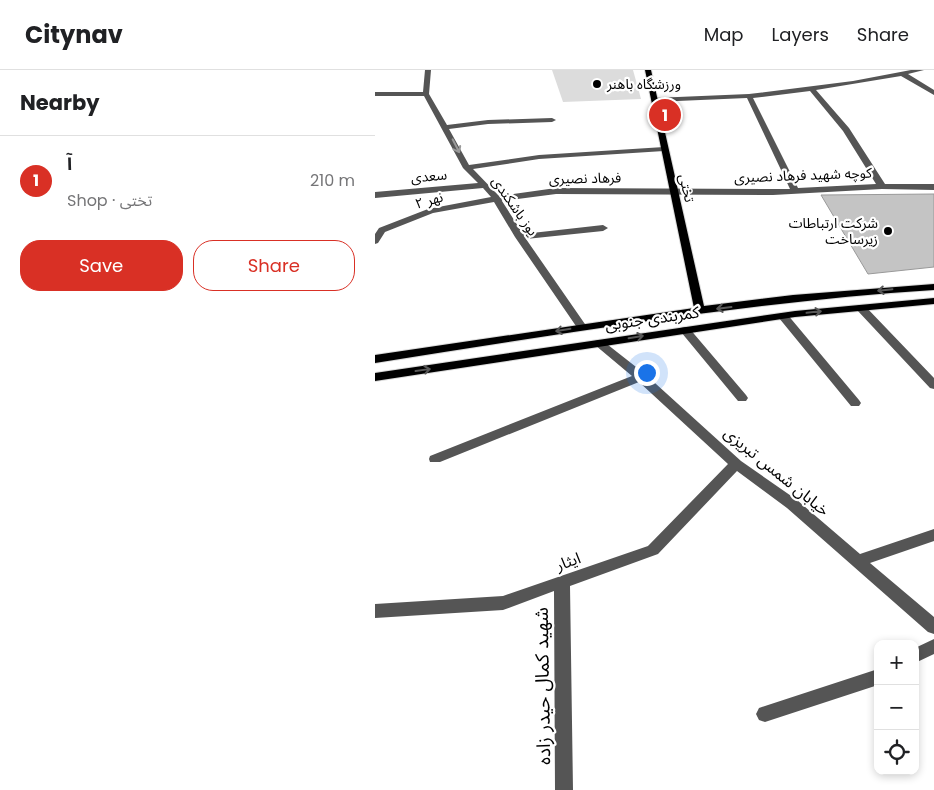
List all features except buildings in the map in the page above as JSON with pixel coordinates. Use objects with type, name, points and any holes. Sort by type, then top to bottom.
[{"type":"main road","name":"تختی","points":[[648,70],[700,311]]},
{"type":"main road","name":"کمربندی جنوبی","points":[[375,359],[700,311],[879,290],[934,287]]},
{"type":"main road","name":"کمربندی جنوبی","points":[[375,377],[783,316],[934,301]]},
{"type":"main road","points":[[582,327],[599,342]]},
{"type":"street","points":[[375,94],[426,94],[428,70]]},
{"type":"street","points":[[654,100],[749,96],[921,70]]},
{"type":"street","points":[[903,74],[934,93]]},
{"type":"street","points":[[811,88],[846,130],[882,186]]},
{"type":"street","name":"یوز باشکندی","points":[[426,94],[467,168],[497,199],[520,237],[582,327]]},
{"type":"street","points":[[749,96],[795,190]]},
{"type":"street","points":[[445,127],[488,122],[552,120]]},
{"type":"street","points":[[467,168],[539,157],[664,149]]},
{"type":"street","name":"سعدی","points":[[375,195],[485,185]]},
{"type":"street","name":"کوچه شهید فرهاد نصیری","points":[[673,191],[773,192],[882,186],[934,187]]},
{"type":"street","name":"فرهاد نصیری","points":[[497,199],[556,191],[673,191]]},
{"type":"street","name":"نهر ۲","points":[[375,241],[382,230],[431,211],[497,199]]},
{"type":"street","points":[[520,237],[603,228]]},
{"type":"street","points":[[861,308],[934,385]]},
{"type":"street","points":[[783,316],[855,403]]},
{"type":"street","points":[[685,330],[742,398]]},
{"type":"street","name":"خیابان شمس تبریزی","points":[[599,342],[641,377],[736,464],[792,504],[934,627]]},
{"type":"street","points":[[435,459],[641,377]]},
{"type":"street","name":"ایثار","points":[[375,611],[503,603],[653,550],[736,464]]},
{"type":"street","points":[[858,561],[934,535]]},
{"type":"street","name":"شهید کمال حیدر زاده","points":[[562,582],[564,790]]},
{"type":"street","points":[[919,654],[934,646]]},
{"type":"street","points":[[765,714],[874,678]]},
{"type":"shaded area","name":"ورزشگاه باهنر","points":[[552,70],[633,70],[641,99],[563,102]]},
{"type":"place","name":"ورزشگاه باهنر","points":[[597,84]]},
{"type":"place","name":"آ","points":[[665,115]]},
{"type":"place","name":"شرکت ارتباطات زیرساخت","points":[[888,231]]}]
